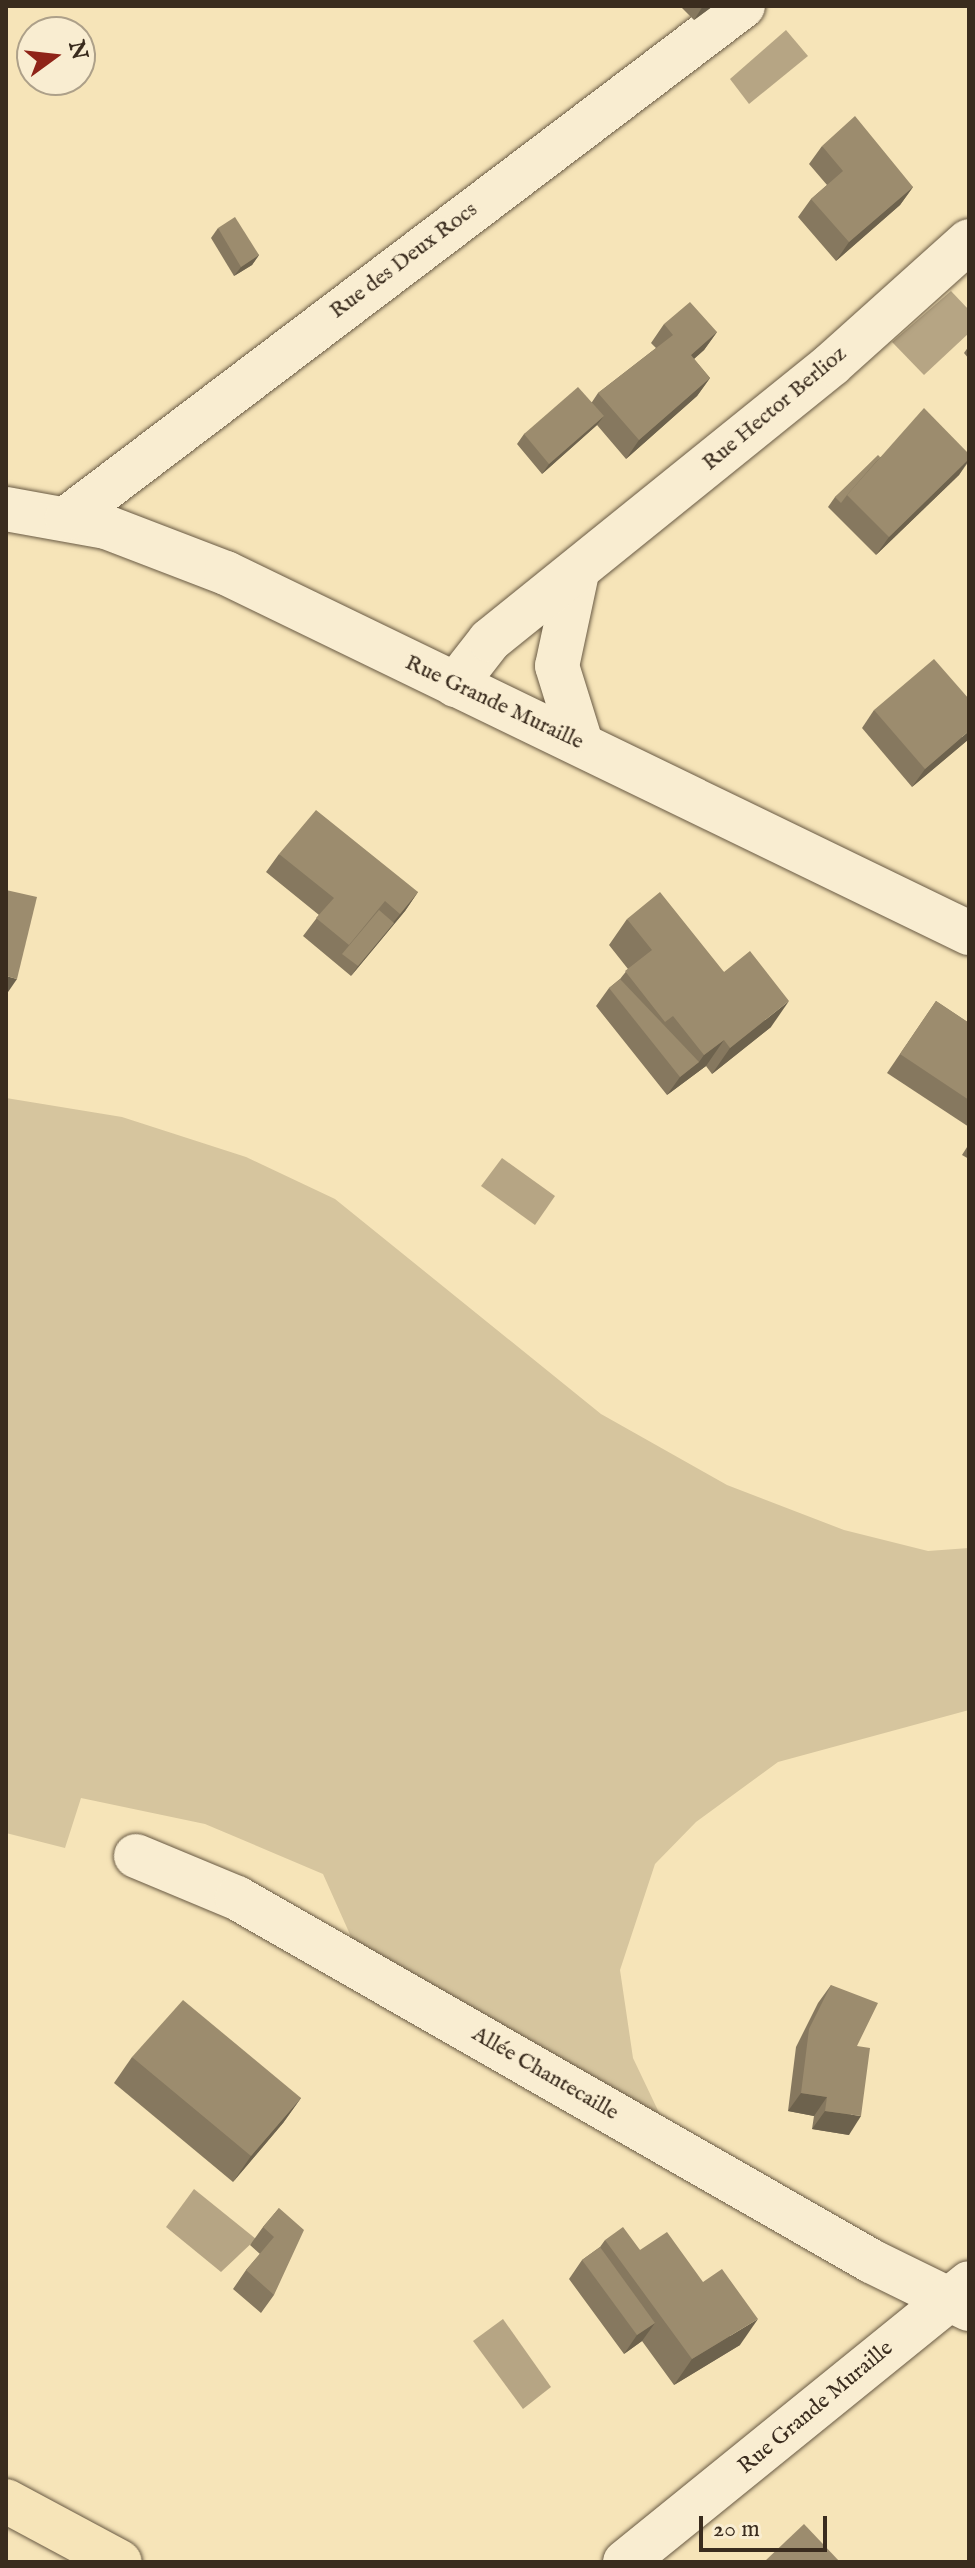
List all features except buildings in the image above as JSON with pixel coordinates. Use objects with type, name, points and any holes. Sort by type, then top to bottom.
[{"type":"main road","points":[[6,2501],[120,2562]]},
{"type":"street","name":"Rue des Deux Rocs","points":[[67,518],[743,6]]},
{"type":"street","name":"Rue Hector Berlioz","points":[[455,685],[490,640],[577,573],[969,241]]},
{"type":"street","name":"Rue Grande Muraille","points":[[6,509],[67,518],[226,573],[969,933]]},
{"type":"street","points":[[577,573],[557,666],[581,743]]},
{"type":"street","name":"Allée Chantecaille","points":[[136,1856],[237,1898],[871,2261],[963,2296]]},
{"type":"street","name":"Rue Grande Muraille","points":[[625,2562],[963,2296]]},
{"type":"shaded area","points":[[786,30],[808,56],[749,104],[730,79]]},
{"type":"shaded area","points":[[951,291],[969,310],[969,333],[924,375],[892,342]]},
{"type":"shaded area","points":[[6,1098],[122,1117],[246,1157],[335,1199],[601,1414],[727,1485],[844,1530],[928,1551],[969,1548],[969,1710],[778,1762],[696,1822],[655,1864],[620,1970],[633,2058],[663,2121],[352,1939],[323,1874],[205,1824],[81,1798],[65,1848],[6,1833]]},
{"type":"shaded area","points":[[502,1158],[555,1196],[535,1225],[481,1186]]},
{"type":"shaded area","points":[[194,2189],[256,2239],[221,2272],[166,2227]]},
{"type":"shaded area","points":[[503,2319],[551,2387],[523,2409],[473,2341]]}]
